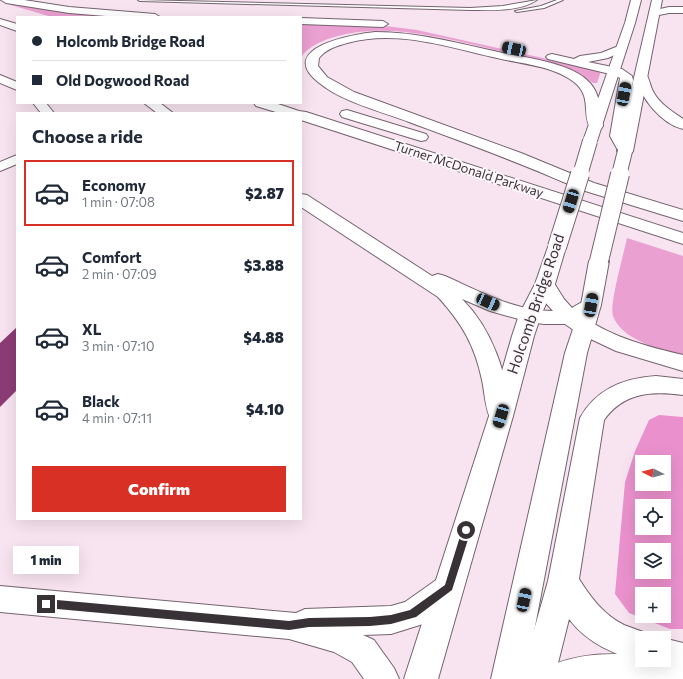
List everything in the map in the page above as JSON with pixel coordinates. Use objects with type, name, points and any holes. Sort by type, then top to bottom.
[{"type":"main road","points":[[6,0],[69,10],[143,16]]},
{"type":"main road","name":"Holcomb Bridge Road","points":[[421,679],[501,416],[522,336],[545,284],[636,0]]},
{"type":"main road","points":[[508,679],[576,352],[576,322],[591,305],[598,261],[642,76],[657,0]]},
{"type":"main road","points":[[302,20],[366,22],[414,28],[624,74],[627,78],[617,136],[625,151]]},
{"type":"main road","points":[[3,23],[16,28]]},
{"type":"main road","points":[[588,187],[516,156],[349,95],[335,88],[320,77],[314,70],[313,61],[322,50],[336,42],[354,37],[375,35],[411,36],[549,67],[576,79],[585,85],[590,92],[593,134]]},
{"type":"main road","points":[[543,56],[572,59],[592,58],[604,56],[621,48]]},
{"type":"main road","points":[[642,76],[645,89],[654,102],[683,125]]},
{"type":"main road","points":[[152,104],[164,112]]},
{"type":"main road","points":[[264,104],[290,112]]},
{"type":"main road","name":"Turner McDonald Parkway","points":[[331,109],[683,216]]},
{"type":"main road","name":"Turner McDonald Parkway","points":[[302,115],[683,239]]},
{"type":"main road","points":[[302,200],[445,293],[461,308],[484,346],[492,370],[501,416]]},
{"type":"main road","points":[[399,262],[497,306],[530,315],[576,322]]},
{"type":"main road","points":[[545,284],[556,304],[576,322],[608,340],[683,364]]},
{"type":"main road","points":[[537,679],[563,581],[592,418],[599,407],[619,391],[635,386],[656,384],[683,387]]},
{"type":"main road","points":[[563,581],[578,607],[600,630],[624,642],[635,645]]},
{"type":"main road","points":[[671,656],[683,660]]},
{"type":"street","points":[[661,0],[683,6]]},
{"type":"street","points":[[654,13],[669,10],[683,10]]},
{"type":"street","points":[[0,78],[16,86]]},
{"type":"street","points":[[40,104],[47,112]]},
{"type":"street","points":[[0,168],[16,160]]},
{"type":"street","points":[[0,168],[16,163]]},
{"type":"street","points":[[289,625],[309,622],[370,622],[391,620],[413,614],[449,587]]},
{"type":"street","points":[[0,599],[289,625],[340,639],[363,651],[384,679]]},
{"type":"street","points":[[555,679],[582,671],[602,669],[668,670],[683,667]]},
{"type":"lane","points":[[140,0],[438,6],[510,11],[542,7],[561,0]]},
{"type":"lane","points":[[438,6],[470,10],[501,8],[535,0]]},
{"type":"shaded area","points":[[7,2],[124,16],[49,16],[4,3]]},
{"type":"shaded area","points":[[302,22],[370,24],[417,30],[601,71],[597,83],[593,83],[571,70],[554,64],[442,38],[404,32],[366,31],[347,34],[316,44],[302,56]]},
{"type":"shaded area","points":[[627,238],[683,256],[683,356],[654,347],[633,338],[624,332],[617,324],[613,316],[613,301]]},
{"type":"shaded area","points":[[659,415],[683,417],[683,629],[670,629],[655,623],[671,623],[671,587],[635,587],[635,615],[629,613],[615,594],[625,482],[635,451],[649,420]]},
{"type":"building","points":[[16,328],[16,391],[0,407],[0,343]]},
{"type":"route","points":[[46,604],[289,625],[309,622],[370,622],[391,620],[413,614],[449,587],[466,530]]}]
